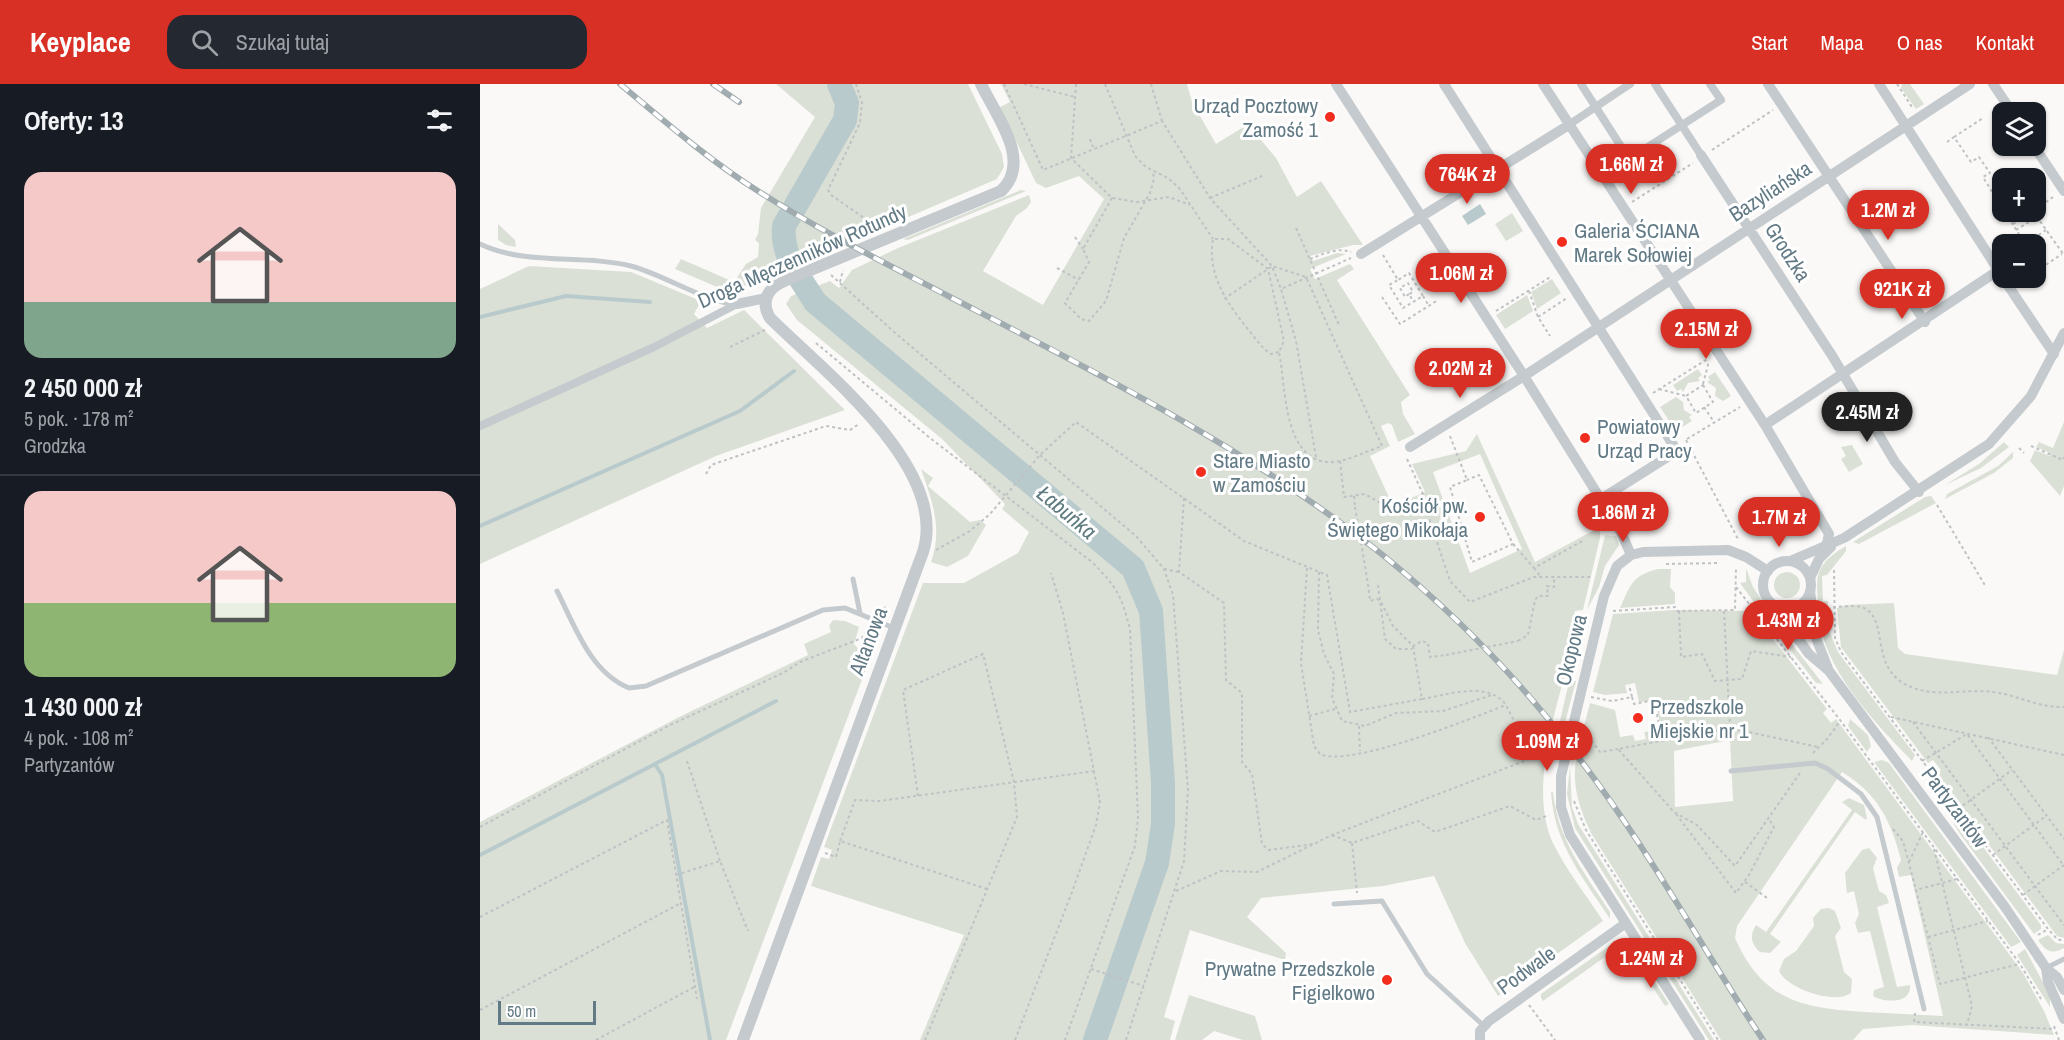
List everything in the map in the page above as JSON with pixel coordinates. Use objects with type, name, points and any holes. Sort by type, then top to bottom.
[{"type":"street","name":"Droga Męczenników Rotundy","points":[[480,426],[654,346],[737,304],[766,298],[771,289],[784,281],[1001,191],[1014,171],[1015,154],[981,84]]},
{"type":"street","points":[[1336,84],[1524,376],[1601,499],[1631,555],[1662,550],[1728,550],[1746,557],[1768,571]]},
{"type":"street","points":[[1444,84],[1677,451],[1601,499]]},
{"type":"street","points":[[1543,84],[1566,126],[1671,280],[1765,425],[1829,534],[1828,546],[1810,578],[1810,591],[1804,602],[1792,608],[1774,605],[1764,589],[1768,571],[1777,563],[1790,561],[1828,546],[1919,492],[1981,450],[2002,432],[2031,396],[2064,333]]},
{"type":"street","points":[[1581,84],[1629,159],[1721,100],[1710,84]]},
{"type":"street","points":[[1358,255],[1630,84]]},
{"type":"street","points":[[1655,84],[1702,156]]},
{"type":"street","points":[[1768,84],[1925,322]]},
{"type":"street","points":[[1879,84],[1992,260]]},
{"type":"street","name":"Bazyliańska","points":[[1410,447],[1524,376],[1970,84]]},
{"type":"street","points":[[1993,84],[2005,102]]},
{"type":"street","name":"Grodzka","points":[[1702,156],[1843,375],[1895,462],[1919,492]]},
{"type":"street","points":[[2041,156],[2064,191]]},
{"type":"street","points":[[1765,425],[1925,322],[1945,304],[1992,280]]},
{"type":"street","points":[[2011,288],[2054,354]]},
{"type":"street","name":"Altanowa","points":[[742,1040],[923,552],[928,533],[925,515],[912,477],[901,454],[883,429],[770,318],[765,308],[766,298]]},
{"type":"street","name":"Okopowa","points":[[1631,555],[1617,566],[1604,596],[1565,755],[1559,792],[1562,814],[1570,835],[1700,1040]]},
{"type":"street","points":[[1790,561],[1803,566],[1810,578]]},
{"type":"street","name":"Partyzantów","points":[[1810,591],[1816,638],[1829,671]]},
{"type":"street","name":"Partyzantów","points":[[1774,605],[1809,654],[1829,671],[2005,907],[2046,968],[2057,977],[2064,990]]},
{"type":"street","name":"Podwale","points":[[1481,1032],[1626,923]]},
{"type":"street","name":"Partyzantów","points":[[2046,968],[2048,982],[2064,1019]]},
{"type":"lane","points":[[480,244],[496,253],[629,265],[663,276],[721,302],[737,304]]},
{"type":"lane","points":[[853,579],[860,613]]},
{"type":"lane","points":[[557,591],[598,666],[620,685],[629,688],[638,688],[655,682],[823,610],[845,608],[894,628]]},
{"type":"lane","points":[[1731,771],[1807,762],[1828,769],[1861,794],[1874,811],[1924,1009]]},
{"type":"lane","points":[[1335,904],[1382,901],[1426,974],[1481,1032]]},
{"type":"lane","points":[[2046,968],[2064,959]]},
{"type":"path","points":[[856,84],[862,103],[860,123],[828,190],[831,195],[884,230]]},
{"type":"path","points":[[1004,84],[1043,170],[1093,147],[1162,121]]},
{"type":"path","points":[[1024,84],[1075,96]]},
{"type":"path","points":[[1076,84],[1071,158],[1112,198],[1145,201],[1169,197],[1190,205]]},
{"type":"path","points":[[1105,84],[1136,156],[1153,171],[1168,178],[1213,239],[1212,256],[1224,299],[1264,349],[1271,354],[1279,352]]},
{"type":"path","points":[[1151,84],[1162,121],[1210,198],[1272,266],[1296,340],[1316,458]]},
{"type":"path","points":[[1897,84],[1913,109]]},
{"type":"path","points":[[1628,205],[1777,107]]},
{"type":"path","points":[[1947,142],[1983,118]]},
{"type":"path","points":[[1954,137],[1971,162],[1979,157],[1990,173],[1983,177],[1992,191]]},
{"type":"path","points":[[1090,140],[1093,147]]},
{"type":"path","points":[[1075,237],[1089,262],[1065,303],[1081,319],[1089,321],[1106,301],[1124,238],[1152,186],[1153,171]]},
{"type":"path","points":[[1210,198],[1262,176]]},
{"type":"path","points":[[2046,203],[2064,191]]},
{"type":"path","points":[[1083,249],[1112,198]]},
{"type":"path","points":[[2016,230],[2037,217],[2063,254],[2046,265]]},
{"type":"path","points":[[2016,222],[2013,224],[2025,244],[2046,230]]},
{"type":"path","points":[[1296,228],[1339,325]]},
{"type":"path","points":[[1213,239],[1228,239],[1268,269],[1284,341],[1279,352],[1291,431],[1304,449],[1316,458],[1327,462],[1340,461],[1382,446],[1306,277],[1272,266]]},
{"type":"path","points":[[1310,259],[1344,250],[1358,255]]},
{"type":"path","points":[[1375,259],[1383,255],[1404,286]]},
{"type":"path","points":[[1281,289],[1348,259]]},
{"type":"path","points":[[1224,299],[1272,266]]},
{"type":"path","points":[[840,282],[843,267]]},
{"type":"path","points":[[1057,268],[1079,280]]},
{"type":"path","points":[[828,273],[894,332],[1136,536],[1164,569],[1176,611],[1188,790],[1184,861],[1126,1040]]},
{"type":"path","points":[[1423,296],[1403,308],[1389,285],[1409,273],[1416,284],[1429,306]]},
{"type":"path","points":[[1492,309],[1494,313],[1552,274],[1558,283]]},
{"type":"path","points":[[1408,284],[1410,288],[1413,292],[1405,297],[1400,288],[1408,284]]},
{"type":"path","points":[[1410,288],[1416,284]]},
{"type":"path","points":[[1529,291],[1538,317],[1550,336]]},
{"type":"path","points":[[1538,317],[1567,298],[1563,291]]},
{"type":"path","points":[[1396,296],[1402,293]]},
{"type":"path","points":[[1409,294],[1413,302]]},
{"type":"path","points":[[1382,297],[1400,324],[1438,300]]},
{"type":"path","points":[[730,347],[768,328]]},
{"type":"path","points":[[811,338],[883,400],[1092,562],[1114,583],[1122,600],[1130,629],[1138,818],[1135,846],[1065,1040]]},
{"type":"path","points":[[1644,398],[1709,358],[1703,385],[1713,402],[1696,412],[1686,396],[1659,389]]},
{"type":"path","points":[[1686,396],[1703,385]]},
{"type":"path","points":[[1677,451],[1686,440],[1739,406],[1744,414],[1754,408]]},
{"type":"path","points":[[1704,407],[1714,422]]},
{"type":"path","points":[[706,474],[711,465],[776,441],[826,426],[850,430],[864,420]]},
{"type":"path","points":[[933,551],[970,531],[990,514],[1040,455],[1076,422],[1244,541],[1327,575],[1350,712],[1477,691],[1492,695],[1506,705],[1532,758]]},
{"type":"path","points":[[1446,425],[1467,480]]},
{"type":"path","points":[[1686,440],[1741,544]]},
{"type":"path","points":[[2031,446],[2063,460],[2064,457]]},
{"type":"path","points":[[1410,447],[1404,451],[1427,503],[1425,506],[1450,581],[1470,602],[1534,577],[1593,577]]},
{"type":"path","points":[[2019,448],[2024,453]]},
{"type":"path","points":[[1340,461],[1344,497],[1365,494],[1403,516],[1425,506]]},
{"type":"path","points":[[1513,544],[1472,562],[1450,487],[1479,475],[1513,544],[1541,577]]},
{"type":"path","points":[[1353,496],[1370,601],[1377,599],[1381,602],[1392,626],[1413,647],[1422,699]]},
{"type":"path","points":[[1179,572],[1184,498]]},
{"type":"path","points":[[1937,505],[1986,587]]},
{"type":"path","points":[[1534,568],[1584,540]]},
{"type":"path","points":[[1657,562],[1668,565],[1711,565],[1722,562]]},
{"type":"path","points":[[1307,568],[1301,663],[1314,746],[1320,754],[1333,756],[1401,744],[1506,705]]},
{"type":"path","points":[[1612,603],[1610,611],[1675,607],[1679,611],[1735,610],[1736,568]]},
{"type":"path","points":[[1164,569],[1179,572],[1224,603],[1226,680],[1242,693],[1242,762],[1252,774],[1262,844],[1269,850],[1314,844]]},
{"type":"path","points":[[1834,570],[1833,607],[1837,645],[2048,929],[2056,939],[2064,941]]},
{"type":"path","points":[[1319,572],[1318,630],[1324,654],[1334,674],[1332,698],[1335,710],[1342,721],[1359,726],[1371,725],[1395,713],[1443,711],[1492,695]]},
{"type":"path","points":[[1015,1040],[1096,825],[1100,802],[1062,613],[1051,573]]},
{"type":"path","points":[[1378,585],[1387,643],[1400,650],[1413,647],[1422,641],[1428,643],[1430,657],[1518,641],[1528,635],[1535,600],[1538,597],[1548,596],[1547,586],[1554,587],[1554,577]]},
{"type":"path","points":[[1736,587],[1840,720],[1989,921],[2020,964],[2043,1002]]},
{"type":"path","points":[[1833,607],[1861,608],[1872,615],[1879,629],[1884,662],[1898,679],[1912,687],[1944,694],[1990,692],[2038,704],[2064,707]]},
{"type":"path","points":[[1724,610],[1730,728]]},
{"type":"path","points":[[1679,611],[1681,657],[1702,654],[1714,681],[1742,679],[1751,651],[1791,657]]},
{"type":"path","points":[[480,827],[668,726],[783,673],[800,662],[861,638],[875,652]]},
{"type":"path","points":[[918,795],[903,690],[983,654],[1014,782],[1017,817],[925,1040]]},
{"type":"path","points":[[1629,685],[1634,704],[1654,700],[1660,729],[1667,735],[1674,734]]},
{"type":"path","points":[[1590,689],[1588,696],[1606,700],[1632,697]]},
{"type":"path","points":[[1309,716],[1335,710]]},
{"type":"path","points":[[1890,717],[2064,755]]},
{"type":"path","points":[[1674,812],[1697,825],[1735,866],[1807,762],[1840,720]]},
{"type":"path","points":[[1914,722],[2064,925]]},
{"type":"path","points":[[1359,726],[1360,751]]},
{"type":"path","points":[[1579,735],[1581,727],[1600,752],[1730,728],[1818,747]]},
{"type":"path","points":[[1922,761],[1967,734]]},
{"type":"path","points":[[1967,734],[2064,865],[2023,895]]},
{"type":"path","points":[[1988,737],[2064,839]]},
{"type":"path","points":[[1618,749],[1674,812],[1736,893],[1745,882],[1774,827],[1768,819]]},
{"type":"path","points":[[1176,891],[1221,871],[1257,872],[1332,835],[1532,758],[1549,758]]},
{"type":"path","points":[[687,761],[720,861],[747,932]]},
{"type":"path","points":[[812,848],[836,857],[855,800],[880,801],[1094,771]]},
{"type":"path","points":[[1958,808],[2012,771]]},
{"type":"path","points":[[1574,801],[1586,830],[1718,1040]]},
{"type":"path","points":[[1332,835],[1352,843],[1418,821],[1435,832],[1510,806],[1536,820],[1550,815]]},
{"type":"path","points":[[1993,855],[2046,816]]},
{"type":"path","points":[[480,917],[667,820],[697,999]]},
{"type":"path","points":[[1893,829],[1903,841],[1940,984],[2020,964]]},
{"type":"path","points":[[1909,862],[1923,832]]},
{"type":"path","points":[[840,841],[987,889]]},
{"type":"path","points":[[1352,843],[1358,902]]},
{"type":"path","points":[[1933,846],[1972,1006],[1967,1025]]},
{"type":"path","points":[[676,875],[720,861]]},
{"type":"path","points":[[1916,890],[1957,879]]},
{"type":"path","points":[[1745,882],[1767,898]]},
{"type":"path","points":[[480,1010],[681,903]]},
{"type":"path","points":[[1928,937],[1989,921]]},
{"type":"path","points":[[2036,937],[2048,929]]},
{"type":"path","points":[[1091,969],[1144,986]]},
{"type":"path","points":[[596,1040],[696,986]]},
{"type":"path","points":[[1529,1005],[1555,1040]]},
{"type":"path","points":[[1916,1008],[1914,1022],[2055,1029]]},
{"type":"path","points":[[2052,1022],[2059,1040]]},
{"type":"shaded area","points":[[776,84],[968,84],[1002,154],[1004,167],[997,179],[731,293],[675,269],[681,259],[734,282],[746,264],[758,257],[759,243],[755,240],[758,234],[761,208],[815,117]]},
{"type":"shaded area","points":[[1001,84],[1187,84],[1192,102],[1216,144],[1245,126],[1251,128],[1276,158],[1297,197],[1321,181],[1363,245],[1353,245],[1310,256],[1313,261],[1337,253],[1346,254],[1310,269],[1315,279],[1350,264],[1354,269],[1337,280],[1410,395],[1401,402],[1403,414],[1415,434],[1398,442],[1392,425],[1388,423],[1381,426],[1390,446],[1370,456],[1393,506],[1425,492],[1412,464],[1466,451],[1477,434],[1535,562],[1600,527],[1600,538],[1583,610],[1575,611],[1570,634],[1576,635],[1549,739],[1544,767],[1543,794],[1546,820],[1553,843],[1570,873],[1603,921],[1498,996],[1465,943],[1434,876],[1383,886],[1261,898],[1247,917],[1286,953],[1285,960],[1190,930],[1164,1017],[1175,1021],[1170,1040],[920,1040],[964,935],[811,886],[821,857],[829,859],[832,850],[824,847],[923,583],[964,583],[1018,553],[1029,532],[1002,509],[1005,504],[942,439],[797,320],[786,304],[791,296],[830,281],[839,288],[852,270],[898,248],[1029,195],[1031,202],[1016,216],[983,271],[1043,305],[1104,199],[1079,176],[1046,188],[1036,183],[1000,107],[1010,102]],"holes":[[[1480,454],[1522,549],[1470,573],[1433,472]]]},
{"type":"shaded area","points":[[1902,84],[1910,84],[1924,104],[1916,109],[1901,88]]},
{"type":"shaded area","points":[[1021,190],[1026,191],[908,240],[903,239]]},
{"type":"shaded area","points":[[1480,204],[1486,214],[1468,225],[1462,216]]},
{"type":"shaded area","points":[[1512,213],[1523,231],[1506,241],[1495,224]]},
{"type":"shaded area","points":[[498,224],[515,240],[516,247],[498,240]]},
{"type":"shaded area","points":[[529,266],[631,272],[701,301],[694,314],[707,328],[744,310],[845,410],[716,456],[480,564],[480,289]]},
{"type":"shaded area","points":[[1552,279],[1561,293],[1537,309],[1531,292]]},
{"type":"shaded area","points":[[1527,295],[1533,311],[1505,329],[1496,315]]},
{"type":"shaded area","points":[[1698,369],[1702,375],[1698,378],[1700,381],[1688,383],[1683,392],[1681,389],[1677,391],[1673,385]]},
{"type":"shaded area","points":[[1715,372],[1731,396],[1723,401],[1715,396],[1716,388],[1707,382],[1710,380],[1708,377]]},
{"type":"shaded area","points":[[1676,397],[1683,402],[1684,410],[1692,415],[1689,417],[1692,421],[1676,431],[1660,407]]},
{"type":"shaded area","points":[[2064,422],[2064,486],[2060,496],[2030,461],[2035,450],[2050,456],[2050,453],[2036,447],[2039,442],[2053,448]]},
{"type":"shaded area","points":[[2004,442],[2009,447],[1981,468],[1945,485],[1979,464]]},
{"type":"shaded area","points":[[1852,445],[1863,464],[1849,472],[1841,459],[1846,456],[1841,447]]},
{"type":"shaded area","points":[[2013,452],[2013,458],[1994,473],[1945,499],[1947,494],[1998,466]]},
{"type":"shaded area","points":[[921,469],[933,478],[928,486],[970,522],[980,520],[986,525],[968,556],[947,567],[931,562],[936,538],[935,515]]},
{"type":"shaded area","points":[[1931,496],[1936,503],[1859,544],[1853,542],[1925,497]]},
{"type":"shaded area","points":[[1605,535],[1616,536],[1619,545],[1605,566],[1599,587],[1587,610]]},
{"type":"shaded area","points":[[1846,546],[1846,551],[1827,575],[1822,576],[1823,601],[1828,601],[1828,607],[1819,614],[1817,582],[1819,574],[1827,560]]},
{"type":"shaded area","points":[[1746,568],[1753,587],[1781,629],[1779,631],[1774,630],[1740,583],[1746,582]]},
{"type":"shaded area","points":[[1671,569],[1670,587],[1675,593],[1675,604],[1620,608],[1633,582],[1649,571]]},
{"type":"shaded area","points":[[1787,572],[1796,576],[1800,585],[1796,594],[1787,598],[1778,594],[1774,585],[1778,576]]},
{"type":"shaded area","points":[[1894,603],[1898,648],[1905,654],[2057,675],[2064,650],[2064,938],[2057,936],[1936,774],[1941,770],[1933,760],[1928,763],[1841,647],[1837,608],[1846,605]]},
{"type":"shaded area","points":[[1673,610],[1751,611],[1827,709],[1823,713],[1831,723],[1836,719],[2023,973],[2054,1035],[1912,1025],[1863,1029],[1853,1040],[1721,1040],[1591,833],[1577,797],[1575,768],[1590,703],[1615,710],[1620,737],[1633,735],[1635,741],[1646,739],[1644,732],[1658,730],[1667,737],[1680,735],[1680,726],[1674,727],[1675,730],[1665,732],[1661,727],[1655,700],[1639,702],[1635,683],[1625,685],[1627,693],[1605,695],[1593,692],[1613,614]],"holes":[[[1730,740],[1733,801],[1675,807],[1674,751]],[[1842,772],[1874,799],[1893,833],[1901,860],[1897,868],[1899,877],[1911,875],[1943,1016],[1822,1008],[1787,997],[1758,976],[1735,938],[1737,926]]]},
{"type":"shaded area","points":[[833,620],[845,621],[859,627],[854,644],[869,661],[726,1040],[480,1040],[480,822],[681,716],[808,655],[804,644],[831,632],[829,626]]},
{"type":"shaded area","points":[[1820,626],[1828,628],[1838,652],[1915,755],[1912,761],[1870,716],[1845,682],[1834,664]]},
{"type":"shaded area","points":[[1788,639],[1823,684],[1816,683],[1784,642]]},
{"type":"shaded area","points":[[1576,681],[1563,730],[1559,725],[1569,682]]},
{"type":"shaded area","points":[[1850,719],[1868,735],[1871,746],[1867,752],[1848,726]]},
{"type":"shaded area","points":[[1882,760],[1889,763],[2021,942],[2011,947],[1874,762]]},
{"type":"shaded area","points":[[1570,766],[1572,807],[1578,824],[1714,1040],[1709,1040],[1575,828],[1567,794]]},
{"type":"shaded area","points":[[1940,789],[2041,925],[2041,929],[2034,934],[1960,834],[1934,791]]},
{"type":"shaded area","points":[[1551,792],[1553,792],[1566,841],[1610,912],[1610,919],[1580,874],[1564,844],[1553,811]]},
{"type":"shaded area","points":[[1849,798],[1864,805],[1866,820],[1855,812],[1770,934],[1781,942],[1770,953],[1760,952],[1752,939],[1756,925],[1766,932],[1852,810],[1842,802]]},
{"type":"shaded area","points":[[1869,848],[1877,858],[1873,868],[1879,891],[1886,895],[1889,903],[1877,907],[1897,987],[1910,985],[1907,996],[1902,999],[1890,1001],[1873,996],[1874,990],[1884,987],[1870,931],[1858,933],[1855,923],[1859,914],[1854,891],[1847,893],[1845,873],[1862,850]]},
{"type":"shaded area","points":[[1829,908],[1835,911],[1841,928],[1835,936],[1844,972],[1852,979],[1851,993],[1844,996],[1824,996],[1801,989],[1784,978],[1779,971],[1784,959],[1796,951],[1814,926],[1813,918],[1821,909]]},
{"type":"shaded area","points":[[2048,935],[2056,943],[2064,944],[2064,948],[2052,951],[2043,947],[2038,940]]},
{"type":"shaded area","points":[[1621,939],[1628,940],[1669,1004],[1665,1006]]},
{"type":"shaded area","points":[[1616,941],[1619,947],[1543,1001],[1541,994]]},
{"type":"shaded area","points":[[2025,949],[2050,995],[2050,1007],[2017,955]]},
{"type":"shaded area","points":[[1189,995],[1255,1016],[1262,1040],[1243,1040],[1214,1031],[1202,1040],[1175,1040]]},
{"type":"waterway","name":"Łabuńka","points":[[839,84],[847,103],[845,120],[784,226],[785,247],[798,275],[815,302],[1133,568],[1151,611],[1163,783],[1163,824],[1157,863],[1095,1040]]},
{"type":"waterway","points":[[480,317],[566,296],[650,302]]},
{"type":"waterway","points":[[480,526],[740,411],[794,371]]},
{"type":"waterway","points":[[480,855],[776,701]]},
{"type":"waterway","points":[[655,764],[662,775],[710,1040]]},
{"type":"railway","points":[[620,84],[704,153],[781,206],[854,247],[1175,416],[1282,482],[1384,556],[1461,625],[1509,674],[1554,726],[1601,787],[1649,858],[1763,1040]]},
{"type":"railway","points":[[713,84],[739,102]]},
{"type":"place","name":"Urząd Pocztowy Zamość 1","points":[[1330,117]]},
{"type":"place","name":"Galeria ŚCIANA Marek Sołowiej","points":[[1562,242]]},
{"type":"place","name":"Powiatowy Urząd Pracy","points":[[1585,438]]},
{"type":"place","name":"Stare Miasto w Zamościu","points":[[1201,472]]},
{"type":"place","name":"Kościół pw. Świętego Mikołaja","points":[[1480,517]]},
{"type":"place","name":"Przedszkole Miejskie nr 1","points":[[1638,718]]},
{"type":"place","name":"Prywatne Przedszkole Figielkowo","points":[[1387,980]]}]
